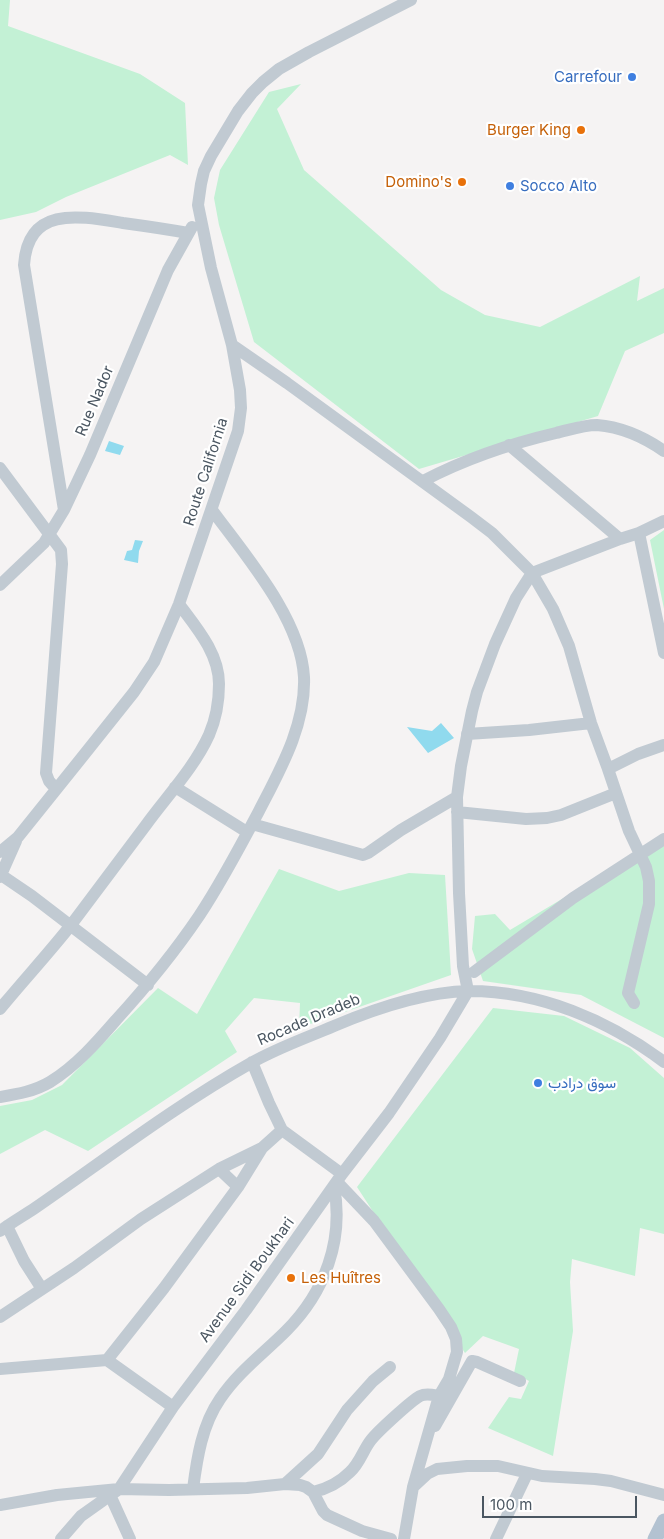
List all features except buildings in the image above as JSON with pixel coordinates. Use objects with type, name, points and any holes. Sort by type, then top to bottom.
[{"type":"main road","points":[[655,1539],[664,1521]]},
{"type":"street","name":"Route California","points":[[0,852],[18,837],[108,726],[154,662],[179,604],[238,431],[241,419],[240,390],[232,345],[210,268],[198,205],[204,171],[211,156],[230,123],[252,93],[280,69],[309,52],[412,0]]},
{"type":"street","points":[[64,510],[24,265],[28,243],[35,232],[44,224],[70,216],[188,232]]},
{"type":"street","name":"Rue Nador","points":[[0,585],[36,551],[50,534],[64,510],[90,455],[168,270],[188,232],[200,216]]},
{"type":"street","points":[[232,345],[423,481],[492,533],[532,573],[553,609],[569,646],[591,723],[629,831],[646,867],[649,881],[648,904],[628,993],[634,1003]]},
{"type":"street","points":[[423,481],[449,468],[509,445],[587,425],[614,427],[630,432],[664,451]]},
{"type":"street","points":[[509,445],[620,539]]},
{"type":"street","points":[[0,468],[61,550],[62,564],[46,773],[49,781],[56,789]]},
{"type":"street","points":[[0,1097],[34,1090],[57,1077],[95,1044],[148,985],[199,916],[226,871],[275,778],[298,726],[302,709],[304,675],[298,644],[286,618],[260,575],[212,510]]},
{"type":"street","points":[[468,991],[463,966],[457,797],[467,734],[477,692],[495,644],[516,598],[532,573],[639,533],[664,521]]},
{"type":"street","points":[[639,533],[664,653]]},
{"type":"street","points":[[0,1009],[71,925],[175,788],[209,735],[216,716],[219,683],[216,664],[204,638],[179,604]]},
{"type":"street","points":[[467,734],[591,723]]},
{"type":"street","points":[[608,769],[638,754],[664,745]]},
{"type":"street","points":[[175,788],[250,828],[363,855],[457,797]]},
{"type":"street","points":[[457,812],[526,819],[547,818],[561,815],[616,794]]},
{"type":"street","points":[[18,837],[0,876],[32,896],[148,985]]},
{"type":"street","points":[[474,972],[573,898],[664,839]]},
{"type":"street","name":"Rocade Dradeb","points":[[4,1228],[159,1120],[252,1062],[363,1014],[408,1001],[468,991],[534,999],[573,1010],[618,1032],[647,1049],[664,1062]]},
{"type":"street","name":"Avenue Sidi Boukhari","points":[[114,1492],[173,1407],[389,1113],[435,1046],[468,991]]},
{"type":"street","points":[[252,1062],[282,1130],[338,1181],[374,1221],[452,1327],[456,1339],[457,1352],[449,1379],[439,1396],[412,1486],[404,1539]]},
{"type":"street","points":[[0,1317],[141,1219],[219,1169],[262,1148],[282,1130]]},
{"type":"street","points":[[107,1360],[164,1288],[238,1187],[262,1148]]},
{"type":"street","points":[[219,1169],[238,1187]]},
{"type":"street","points":[[193,1489],[198,1452],[204,1432],[220,1399],[248,1366],[287,1330],[309,1304],[320,1286],[328,1268],[337,1230],[338,1181]]},
{"type":"street","points":[[4,1228],[42,1289]]},
{"type":"street","points":[[0,1369],[107,1360],[173,1407]]},
{"type":"street","points":[[424,1446],[472,1361],[520,1381]]},
{"type":"street","points":[[285,1484],[318,1454],[347,1410],[373,1381],[390,1367]]},
{"type":"street","points":[[314,1492],[324,1490],[350,1473],[358,1464],[370,1441],[421,1396],[430,1394],[439,1396]]},
{"type":"street","points":[[412,1486],[437,1469],[467,1466],[498,1466],[527,1474],[558,1478],[595,1478],[664,1495]]},
{"type":"street","points":[[496,1539],[527,1474]]},
{"type":"street","points":[[0,1505],[57,1495],[247,1488],[285,1484],[300,1485],[314,1492],[323,1511],[327,1515],[362,1531],[390,1539]]},
{"type":"street","points":[[61,1539],[82,1516],[114,1492]]},
{"type":"street","points":[[114,1492],[130,1539]]},
{"type":"green space","points":[[0,0],[10,0],[8,26],[140,74],[185,103],[188,165],[170,155],[66,197],[36,212],[0,220]]},
{"type":"green space","points":[[301,84],[277,109],[304,170],[441,290],[485,315],[540,327],[640,276],[637,301],[664,288],[664,333],[625,351],[598,416],[419,469],[254,342],[219,225],[214,198],[220,170],[269,92]]},
{"type":"green space","points":[[664,530],[664,609],[650,540]]},
{"type":"green space","points":[[664,838],[664,1038],[581,995],[483,981],[472,949],[475,916],[495,914],[510,930]]},
{"type":"green space","points":[[279,869],[339,891],[409,873],[445,875],[451,975],[299,1028],[300,1003],[254,998],[225,1031],[237,1052],[88,1151],[45,1130],[0,1154],[0,1106],[32,1100],[62,1085],[158,988],[197,1014]]},
{"type":"green space","points":[[493,1008],[564,1016],[630,1048],[664,1078],[664,1234],[640,1228],[635,1276],[572,1259],[570,1282],[573,1331],[553,1456],[488,1428],[509,1397],[521,1399],[529,1381],[514,1373],[519,1349],[483,1336],[465,1353],[357,1187]]},
{"type":"water","points":[[109,441],[124,446],[120,455],[105,451]]},
{"type":"water","points":[[135,540],[143,541],[139,551],[138,563],[124,560],[127,551],[132,550]]},
{"type":"water","points":[[441,723],[454,738],[428,753],[407,727],[432,731]]},
{"type":"place","name":"Carrefour","points":[[632,77]]},
{"type":"place","name":"Burger King","points":[[581,130]]},
{"type":"place","name":"Domino's","points":[[462,182]]},
{"type":"place","name":"Socco Alto","points":[[510,186]]},
{"type":"place","name":"سوق درادب","points":[[538,1083]]},
{"type":"place","name":"Les Huîtres","points":[[291,1278]]}]
